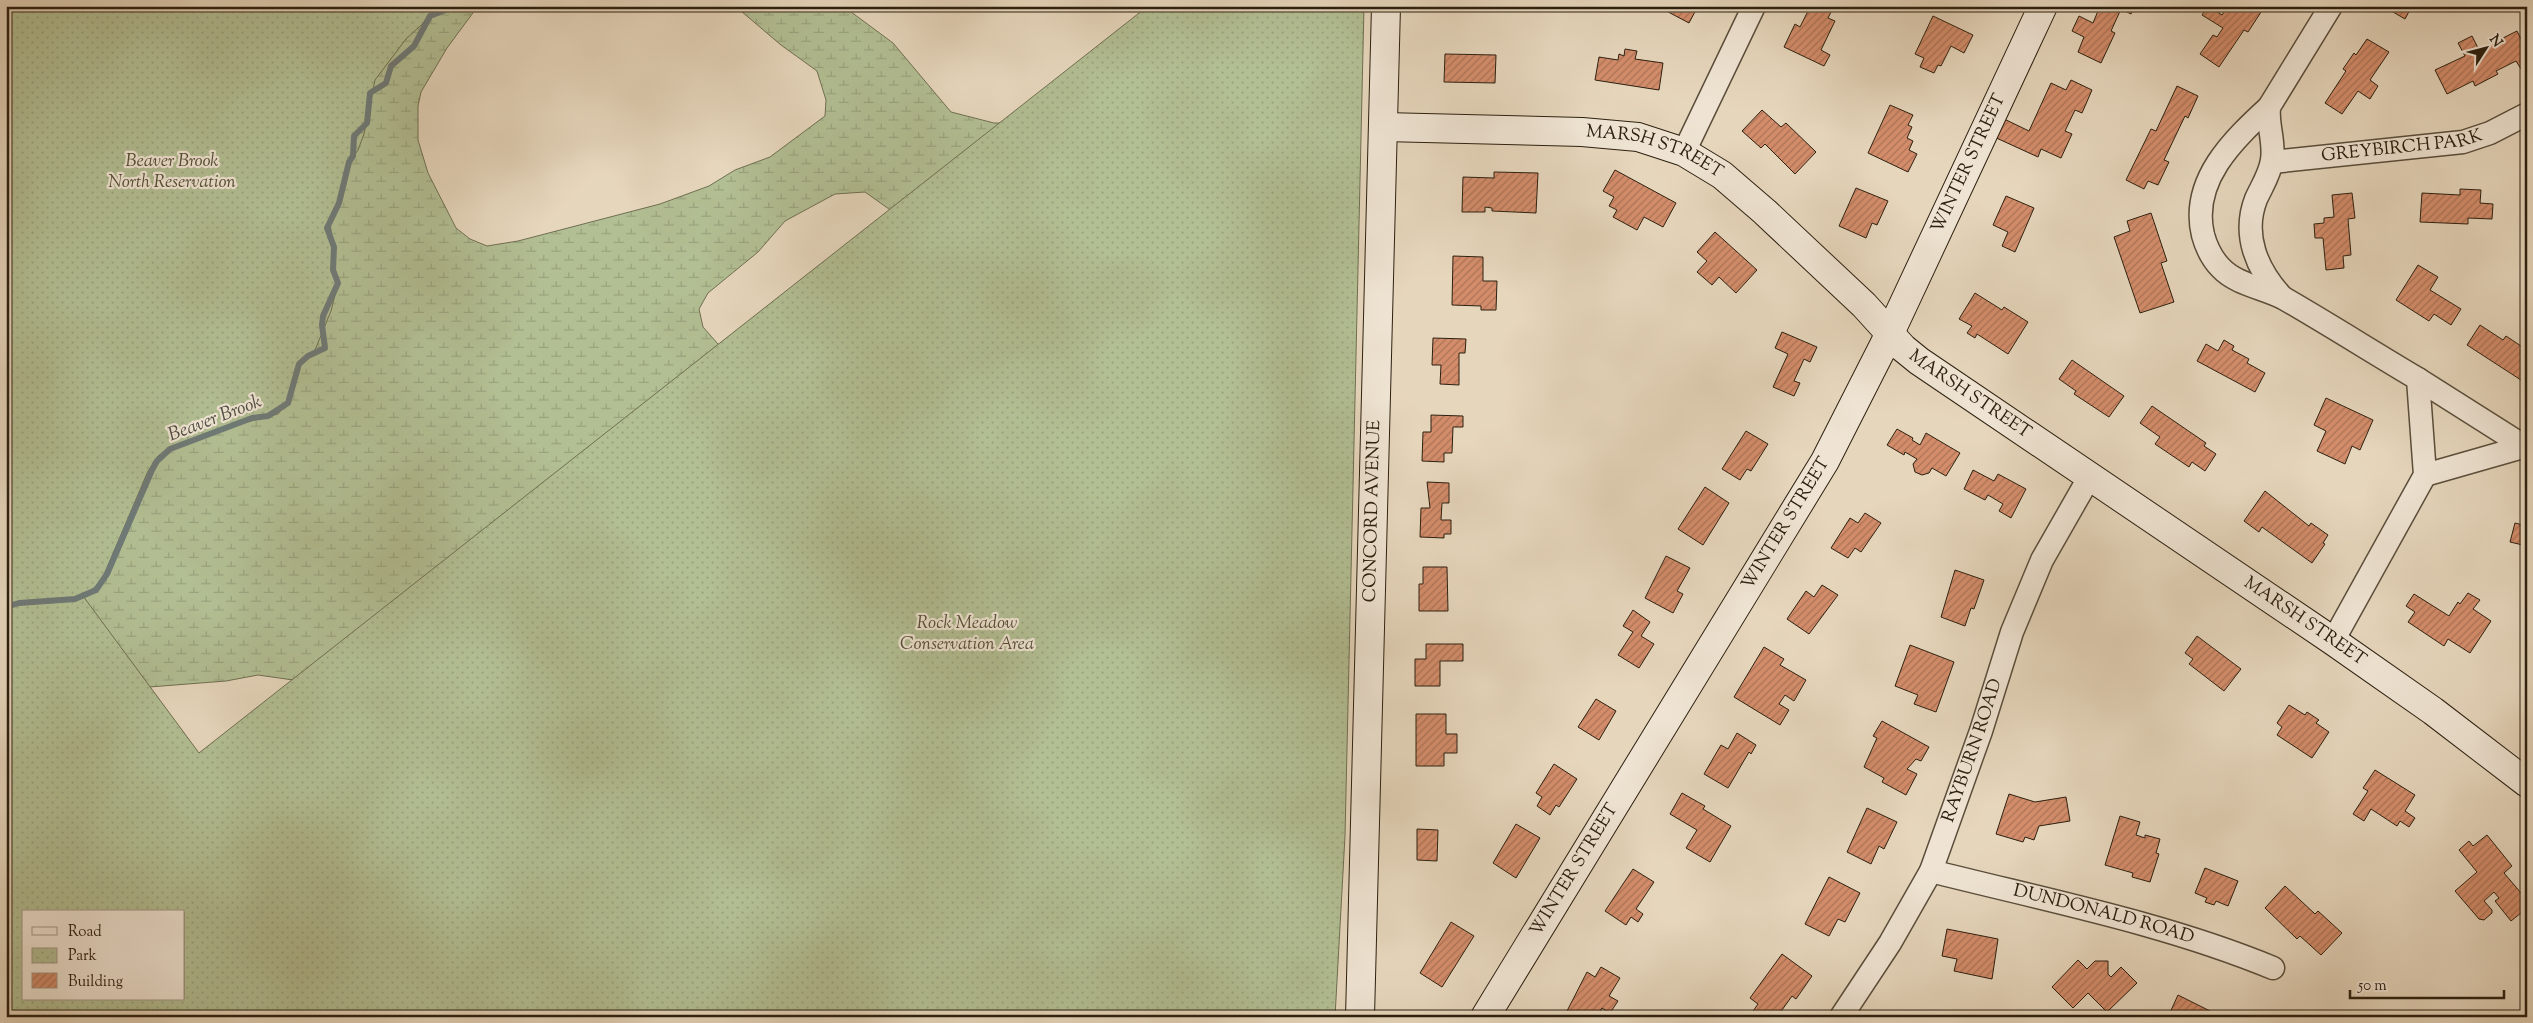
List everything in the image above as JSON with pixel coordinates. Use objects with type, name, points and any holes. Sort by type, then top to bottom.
[{"type":"main road","name":"CONCORD AVENUE","points":[[1360,1017],[1386,6]]},
{"type":"main road","name":"WINTER STREET","points":[[1485,1017],[1806,495],[1843,429],[2043,6]]},
{"type":"main road","name":"MARSH STREET","points":[[1384,127],[1582,132],[1638,137],[1684,152],[1722,175],[1765,212],[1864,305],[1918,361],[2332,641],[2433,711],[2527,783]]},
{"type":"street","points":[[1684,152],[1754,6]]},
{"type":"street","points":[[2331,6],[2269,107],[2233,142],[2210,175],[2202,200],[2201,226],[2205,242],[2221,268],[2231,276],[2282,298],[2418,379],[2525,448]]},
{"type":"street","points":[[2269,107],[2268,118],[2274,150],[2272,162],[2250,219],[2251,235],[2253,251],[2259,266],[2270,284],[2282,298]]},
{"type":"street","name":"GREYBIRCH PARK","points":[[2272,162],[2463,142],[2525,118]]},
{"type":"street","points":[[2332,641],[2424,474],[2418,379]]},
{"type":"street","points":[[2424,474],[2525,448]]},
{"type":"street","name":"RAYBURN ROAD","points":[[1841,1017],[1890,943],[1931,871],[1981,731],[2012,632],[2042,560],[2090,476]]},
{"type":"street","name":"DUNDONALD ROAD","points":[[1931,871],[2111,916],[2232,951],[2273,968]]},
{"type":"green space","name":"Rock Meadow Conservation Area","points":[[6,6],[450,6],[440,8],[406,39],[375,80],[364,134],[358,150],[348,164],[342,194],[330,222],[337,287],[331,311],[313,355],[301,362],[292,387],[290,400],[278,414],[217,430],[168,449],[158,456],[148,471],[103,577],[95,587],[83,596],[199,753],[1148,6],[1364,6],[1345,836],[1335,1017],[6,1017]]},
{"type":"green space","name":"Beaver Brook North Reservation","points":[[232,6],[478,6],[447,48],[421,92],[418,106],[418,140],[428,173],[456,228],[470,239],[487,246],[518,241],[660,204],[709,186],[735,170],[770,157],[825,116],[826,100],[817,71],[781,45],[735,6],[843,6],[893,43],[951,112],[994,123],[1024,123],[896,214],[865,192],[835,194],[785,221],[758,252],[708,293],[699,309],[703,327],[718,344],[735,353],[314,683],[258,675],[226,681],[111,690],[6,589]]},
{"type":"building","points":[[1657,6],[1698,6],[1689,23]]},
{"type":"building","points":[[1813,6],[1833,8],[1828,18],[1835,21],[1821,50],[1830,55],[1824,66],[1784,47],[1795,24],[1800,27],[1809,9],[1812,10]]},
{"type":"building","points":[[2100,6],[2135,6],[2131,14],[2121,9],[2111,31],[2115,33],[2101,63],[2078,52],[2084,37],[2072,31],[2079,16],[2093,23]]},
{"type":"building","points":[[2208,6],[2222,15],[2228,6],[2265,6],[2248,32],[2244,30],[2219,67],[2200,54],[2213,35],[2217,37],[2223,28],[2202,15]]},
{"type":"building","points":[[2389,6],[2412,6],[2405,19],[2388,9]]},
{"type":"building","points":[[1933,16],[1973,35],[1964,53],[1951,46],[1941,66],[1938,65],[1934,73],[1920,67],[1924,58],[1915,54]]},
{"type":"building","points":[[2517,31],[2523,43],[2527,41],[2527,66],[2521,69],[2516,61],[2496,71],[2498,74],[2475,86],[2473,81],[2447,94],[2435,70],[2465,56],[2458,43],[2472,36],[2479,50]]},
{"type":"building","points":[[2367,39],[2389,52],[2370,80],[2378,86],[2370,99],[2358,91],[2342,114],[2325,103],[2346,71],[2343,69]]},
{"type":"building","points":[[1625,49],[1637,51],[1635,59],[1663,63],[1659,90],[1595,80],[1599,57],[1618,60],[1619,54],[1624,56]]},
{"type":"building","points":[[1445,54],[1496,55],[1495,83],[1444,82]]},
{"type":"building","points":[[2071,80],[2092,90],[2082,113],[2075,110],[2065,131],[2072,134],[2061,158],[2041,149],[2038,157],[1992,136],[2000,117],[2029,131],[2051,83],[2066,90]]},
{"type":"building","points":[[2177,86],[2198,96],[2188,118],[2185,116],[2164,160],[2169,162],[2158,185],[2148,181],[2144,189],[2126,180],[2151,129],[2156,131]]},
{"type":"building","points":[[1890,105],[1913,115],[1908,125],[1912,127],[1907,138],[1913,141],[1909,150],[1917,154],[1908,172],[1868,153]]},
{"type":"building","points":[[1762,110],[1781,127],[1786,123],[1816,152],[1795,174],[1765,144],[1761,148],[1742,131]]},
{"type":"building","points":[[1615,170],[1676,203],[1663,227],[1644,217],[1637,230],[1613,217],[1617,210],[1609,206],[1614,197],[1603,191]]},
{"type":"building","points":[[1494,172],[1538,173],[1536,213],[1492,211],[1492,208],[1485,207],[1485,212],[1462,212],[1463,177],[1494,178]]},
{"type":"building","points":[[1856,188],[1888,201],[1877,225],[1872,223],[1866,238],[1839,226]]},
{"type":"building","points":[[2460,189],[2481,190],[2480,203],[2493,204],[2492,219],[2468,218],[2468,224],[2420,222],[2422,193],[2460,195]]},
{"type":"building","points":[[2352,193],[2355,218],[2348,219],[2351,255],[2343,256],[2344,268],[2326,270],[2323,238],[2315,238],[2314,224],[2324,223],[2324,218],[2334,217],[2332,195]]},
{"type":"building","points":[[2006,196],[2034,208],[2015,252],[2002,246],[2008,232],[1993,225]]},
{"type":"building","points":[[2151,213],[2167,261],[2161,263],[2174,302],[2140,313],[2114,237],[2130,231],[2127,221]]},
{"type":"building","points":[[1715,232],[1757,270],[1736,293],[1719,277],[1712,285],[1697,272],[1707,261],[1697,252]]},
{"type":"building","points":[[1453,256],[1483,257],[1483,281],[1497,281],[1496,310],[1481,310],[1481,306],[1452,305]]},
{"type":"building","points":[[2418,265],[2438,277],[2430,290],[2461,309],[2451,325],[2434,314],[2429,321],[2396,300]]},
{"type":"building","points":[[1975,293],[2002,310],[2004,307],[2028,322],[2008,354],[1977,334],[1975,338],[1967,333],[1972,326],[1959,319]]},
{"type":"building","points":[[2480,325],[2503,340],[2506,336],[2527,350],[2527,377],[2524,382],[2467,345]]},
{"type":"building","points":[[1782,332],[1817,347],[1810,362],[1804,359],[1794,381],[1800,383],[1794,396],[1773,387],[1788,354],[1775,348]]},
{"type":"building","points":[[1433,338],[1466,339],[1465,353],[1459,353],[1459,385],[1440,384],[1441,365],[1432,365]]},
{"type":"building","points":[[2224,340],[2234,346],[2232,350],[2249,359],[2247,363],[2265,373],[2255,392],[2197,361],[2206,344],[2218,351]]},
{"type":"building","points":[[2072,360],[2124,396],[2109,417],[2074,394],[2076,391],[2059,379]]},
{"type":"building","points":[[2326,398],[2373,420],[2360,450],[2352,446],[2345,464],[2317,451],[2326,431],[2314,425]]},
{"type":"building","points":[[2152,406],[2206,443],[2204,446],[2216,454],[2205,471],[2192,462],[2189,467],[2155,444],[2160,437],[2140,423]]},
{"type":"building","points":[[1431,415],[1463,416],[1463,427],[1453,427],[1452,453],[1444,453],[1444,462],[1422,461],[1423,432],[1431,432]]},
{"type":"building","points":[[1897,429],[1913,438],[1912,440],[1920,445],[1926,433],[1960,453],[1946,476],[1932,468],[1929,473],[1922,475],[1915,472],[1913,464],[1917,459],[1905,452],[1904,455],[1887,445]]},
{"type":"building","points":[[1746,431],[1768,444],[1751,471],[1747,469],[1740,480],[1722,469]]},
{"type":"building","points":[[1973,470],[1994,481],[1998,474],[2026,489],[2011,518],[1999,511],[2003,504],[1988,495],[1985,500],[1964,489]]},
{"type":"building","points":[[1427,482],[1449,483],[1449,503],[1442,503],[1441,520],[1451,520],[1451,534],[1444,534],[1444,538],[1420,537],[1421,508],[1430,508]]},
{"type":"building","points":[[1705,487],[1729,503],[1703,545],[1678,529]]},
{"type":"building","points":[[2265,491],[2309,526],[2311,523],[2328,535],[2323,543],[2325,544],[2312,563],[2262,527],[2259,532],[2244,521]]},
{"type":"building","points":[[1865,513],[1881,523],[1861,552],[1855,548],[1848,558],[1831,548],[1850,518],[1858,523]]},
{"type":"building","points":[[2515,523],[2527,526],[2527,546],[2510,542]]},
{"type":"building","points":[[1666,556],[1690,568],[1677,591],[1683,594],[1673,613],[1645,598]]},
{"type":"building","points":[[1423,567],[1447,567],[1448,611],[1419,611],[1419,584],[1423,584]]},
{"type":"building","points":[[1955,570],[1984,580],[1974,609],[1971,608],[1965,626],[1941,617]]},
{"type":"building","points":[[1822,585],[1838,595],[1809,634],[1787,619],[1806,591],[1814,597]]},
{"type":"building","points":[[2468,593],[2480,600],[2473,609],[2491,621],[2470,653],[2448,639],[2444,646],[2408,622],[2415,612],[2406,606],[2414,594],[2449,616],[2458,602],[2460,604]]},
{"type":"building","points":[[1633,610],[1650,622],[1641,636],[1654,644],[1639,668],[1618,655],[1633,632],[1623,626]]},
{"type":"building","points":[[2197,636],[2241,669],[2224,691],[2189,664],[2193,659],[2185,653]]},
{"type":"building","points":[[1426,644],[1463,644],[1463,661],[1440,661],[1440,686],[1415,686],[1415,659],[1426,659]]},
{"type":"building","points":[[1910,645],[1954,662],[1936,712],[1914,704],[1918,695],[1895,686]]},
{"type":"building","points":[[1764,647],[1784,659],[1780,665],[1806,680],[1794,701],[1785,695],[1779,704],[1789,710],[1780,725],[1734,697]]},
{"type":"building","points":[[1596,699],[1616,711],[1599,740],[1578,727]]},
{"type":"building","points":[[2289,705],[2305,715],[2307,712],[2319,720],[2316,723],[2329,732],[2312,758],[2277,735],[2282,727],[2277,723]]},
{"type":"building","points":[[1416,714],[1446,714],[1446,734],[1457,734],[1457,753],[1444,753],[1444,766],[1416,766]]},
{"type":"building","points":[[1882,721],[1929,747],[1921,761],[1916,759],[1907,769],[1917,774],[1906,795],[1882,782],[1884,778],[1864,767],[1877,738],[1873,736]]},
{"type":"building","points":[[1737,733],[1756,745],[1751,754],[1749,752],[1728,788],[1704,774],[1721,745],[1728,749]]},
{"type":"building","points":[[1554,764],[1577,779],[1559,807],[1556,805],[1550,815],[1537,806],[1542,797],[1536,793]]},
{"type":"building","points":[[2375,770],[2415,795],[2405,811],[2415,818],[2409,827],[2400,821],[2397,826],[2371,809],[2364,821],[2353,814],[2368,791],[2363,788]]},
{"type":"building","points":[[1682,793],[1705,806],[1703,809],[1731,826],[1710,862],[1686,848],[1697,830],[1670,814]]},
{"type":"building","points":[[2009,794],[2035,802],[2066,797],[2070,821],[2039,826],[2034,840],[2025,837],[2023,842],[1996,834]]},
{"type":"building","points":[[1867,808],[1897,822],[1884,849],[1879,846],[1871,864],[1847,852]]},
{"type":"building","points":[[2120,816],[2140,822],[2136,835],[2160,839],[2156,853],[2159,854],[2150,882],[2132,877],[2133,873],[2105,865]]},
{"type":"building","points":[[1516,824],[1540,838],[1516,878],[1493,863]]},
{"type":"building","points":[[1417,829],[1438,830],[1437,861],[1417,860]]},
{"type":"building","points":[[2487,835],[2512,866],[2504,873],[2527,900],[2527,908],[2511,921],[2495,901],[2499,898],[2494,892],[2484,901],[2492,910],[2492,913],[2484,920],[2479,919],[2455,891],[2477,872],[2459,850],[2469,841],[2473,846]]},
{"type":"building","points":[[2205,868],[2238,881],[2228,906],[2216,901],[2214,905],[2205,902],[2207,898],[2195,893]]},
{"type":"building","points":[[1633,869],[1654,882],[1636,909],[1643,914],[1638,922],[1631,917],[1626,925],[1605,911]]},
{"type":"building","points":[[1829,877],[1860,893],[1845,922],[1838,919],[1829,936],[1805,924]]},
{"type":"building","points":[[2285,886],[2315,914],[2318,911],[2342,933],[2321,955],[2300,936],[2297,939],[2265,908]]},
{"type":"building","points":[[1451,922],[1474,936],[1442,987],[1420,973]]},
{"type":"building","points":[[1947,929],[1998,939],[1992,979],[1954,971],[1957,959],[1942,956]]},
{"type":"building","points":[[1782,954],[1812,976],[1796,999],[1792,996],[1777,1017],[1749,1017],[1758,1004],[1750,998]]},
{"type":"building","points":[[2078,960],[2087,969],[2095,961],[2108,961],[2108,974],[2111,977],[2121,967],[2137,983],[2107,1012],[2088,993],[2073,1008],[2052,987]]},
{"type":"building","points":[[1601,967],[1620,978],[1609,996],[1618,1001],[1610,1013],[1602,1008],[1597,1017],[1576,1017],[1567,1011],[1587,972],[1595,977]]},
{"type":"building","points":[[2178,995],[2222,1017],[2168,1017]]},
{"type":"waterway","name":"Beaver Brook","points":[[6,607],[19,603],[75,599],[96,590],[107,574],[157,461],[170,449],[252,418],[268,416],[288,403],[299,364],[308,356],[325,348],[322,325],[323,316],[338,283],[333,270],[334,247],[327,228],[339,203],[349,162],[353,156],[354,136],[367,123],[370,93],[386,83],[391,66],[414,46],[430,16],[455,6]]}]
